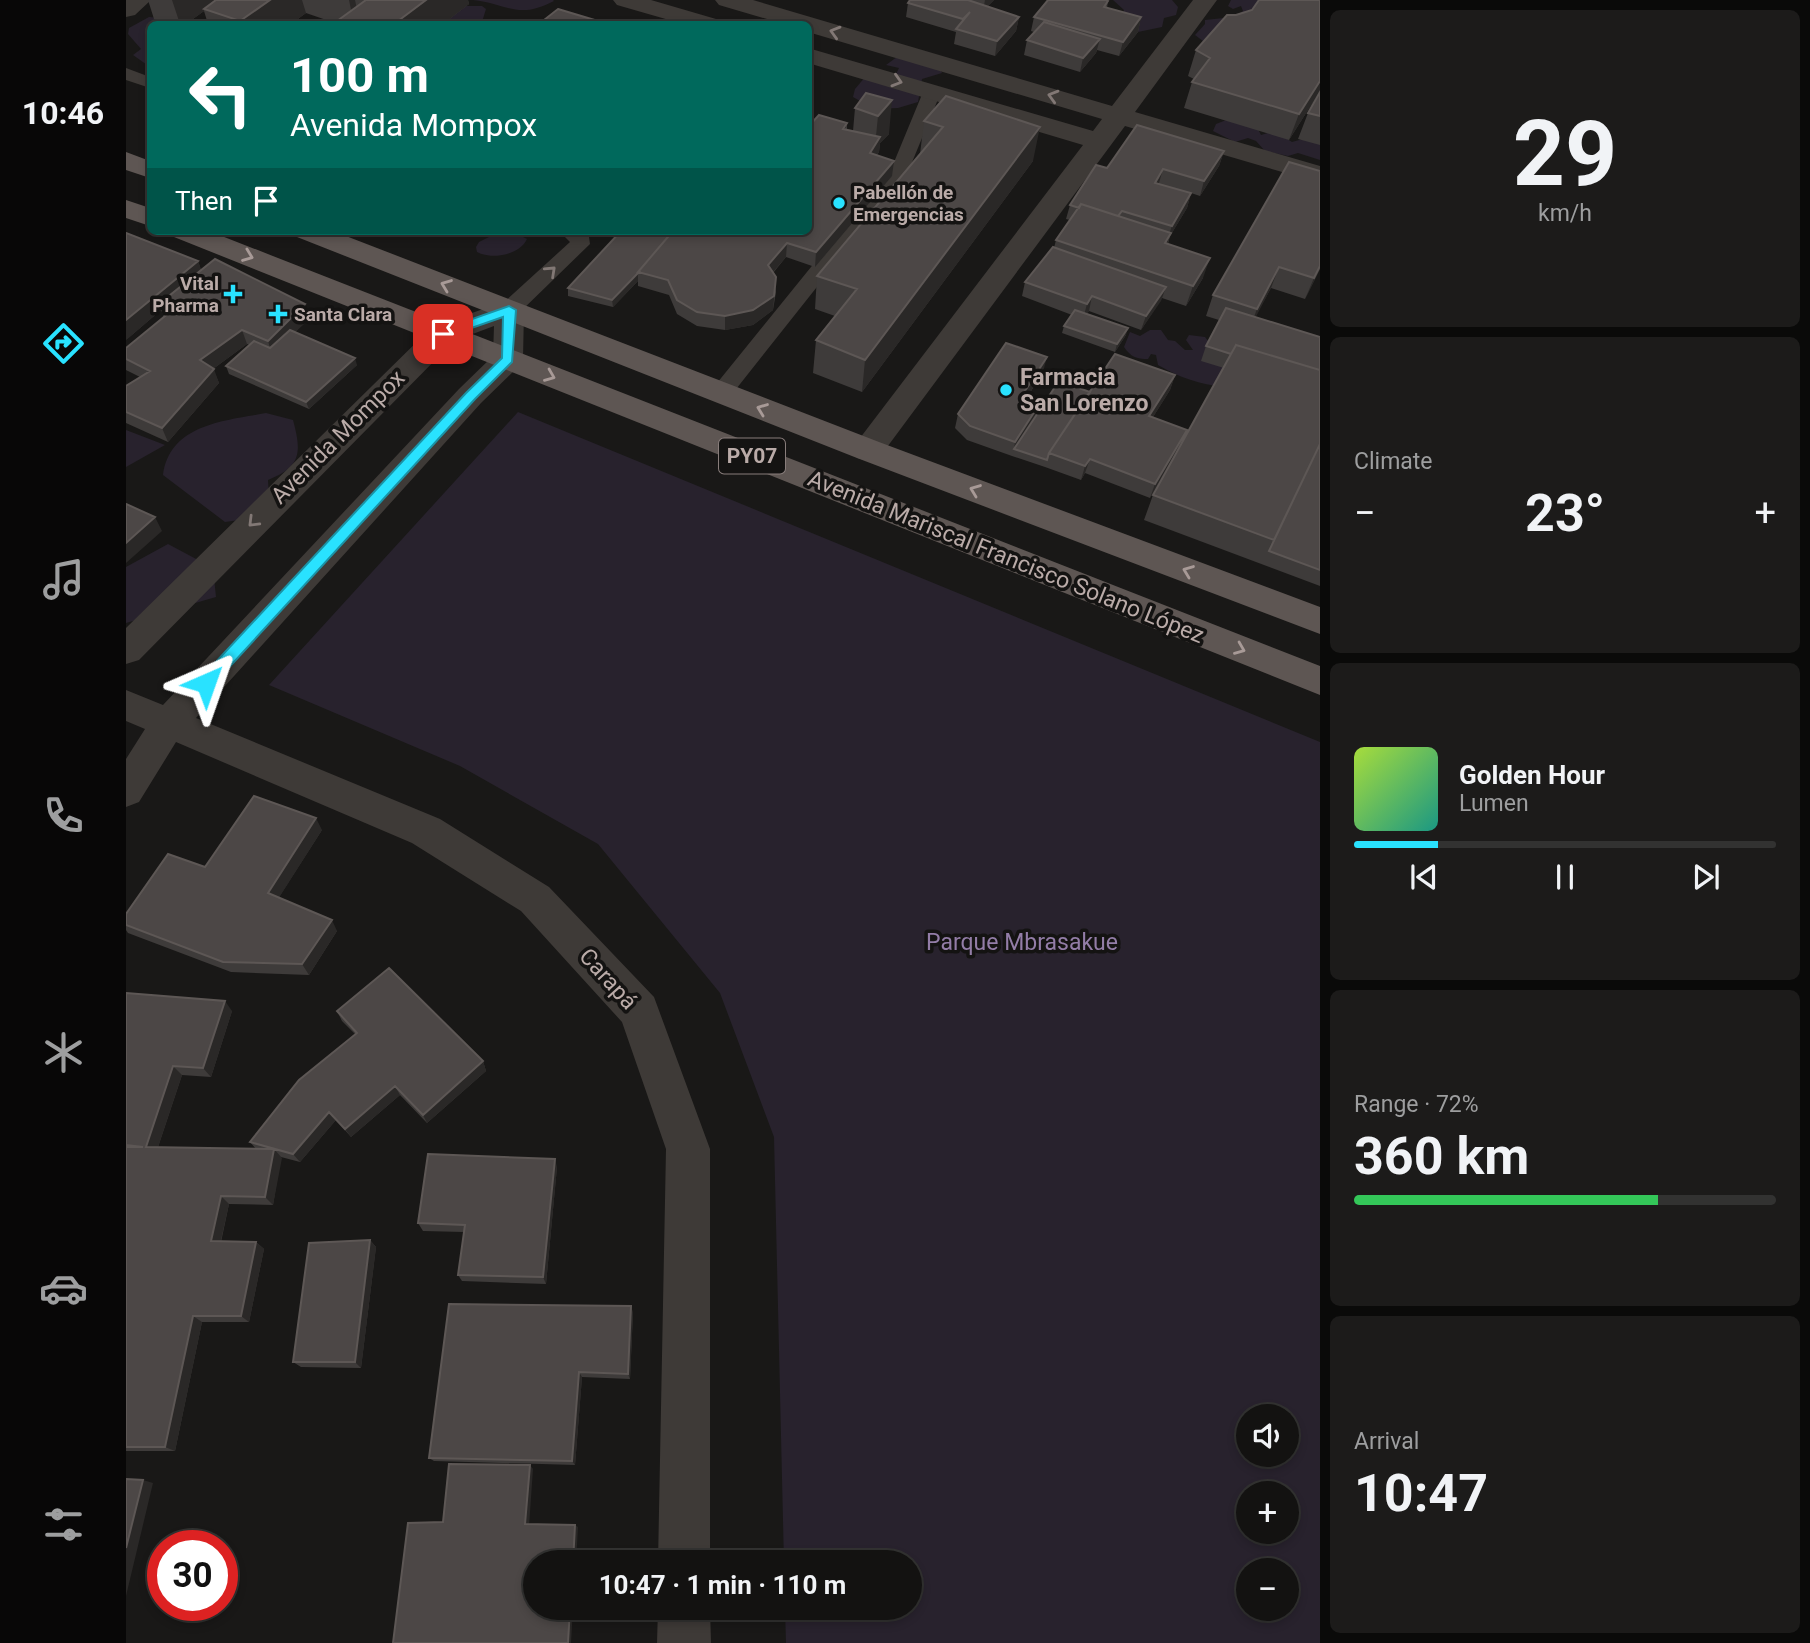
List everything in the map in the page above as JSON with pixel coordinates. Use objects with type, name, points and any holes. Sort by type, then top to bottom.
[{"type":"main road","points":[[126,160],[147,169]]},
{"type":"main road","points":[[126,208],[147,217]]},
{"type":"main road","name":"Avenida Mariscal Francisco Solano López","points":[[194,235],[1320,681]]},
{"type":"main road","name":"Avenida Mariscal Francisco Solano López","points":[[317,235],[869,450],[1320,621]]},
{"type":"street","points":[[126,10],[139,0]]},
{"type":"street","points":[[625,0],[697,21]]},
{"type":"street","points":[[727,0],[799,21]]},
{"type":"street","points":[[869,450],[1205,0]]},
{"type":"street","points":[[812,25],[1320,175]]},
{"type":"street","points":[[812,56],[1099,141]]},
{"type":"street","points":[[126,791],[168,724],[470,396],[508,359],[509,310]]},
{"type":"street","name":"Avenida Mompox","points":[[126,650],[443,334],[509,310]]},
{"type":"street","name":"Carapá","points":[[126,705],[426,831],[535,899],[639,1011],[688,1149],[684,1550]]},
{"type":"street","points":[[684,1620],[684,1643]]},
{"type":"lane","points":[[126,74],[147,82]]},
{"type":"lane","points":[[721,393],[901,168],[932,92]]},
{"type":"lane","points":[[509,310],[580,244],[579,237],[576,235]]},
{"type":"green space","points":[[473,0],[554,1],[542,7],[522,10]]},
{"type":"green space","points":[[1113,0],[1172,0],[1178,7],[1176,15],[1164,18],[1162,27],[1138,32],[1121,18],[1124,10]]},
{"type":"green space","points":[[1231,0],[1320,0],[1203,41],[1195,35],[1205,24],[1205,20],[1233,17],[1243,11],[1241,6],[1233,9],[1228,6]]},
{"type":"green space","points":[[466,6],[482,6],[486,9],[482,21],[441,21]]},
{"type":"green space","points":[[149,17],[168,21],[147,21],[147,65],[133,55],[141,49],[128,34],[129,28]]},
{"type":"green space","points":[[901,54],[935,59],[942,73],[922,79],[918,102],[898,108],[874,109],[853,97],[855,89],[866,76],[896,74],[899,68],[886,65]]},
{"type":"green space","points":[[1234,117],[1256,125],[1261,135],[1275,131],[1292,142],[1310,137],[1320,142],[1320,160],[1298,153],[1288,156],[1265,151],[1256,141],[1248,138],[1235,142],[1213,131],[1216,124]]},
{"type":"green space","points":[[493,235],[519,235],[527,239],[518,249],[498,256],[477,252],[479,242]]},
{"type":"green space","points":[[1150,330],[1161,330],[1168,340],[1175,341],[1185,350],[1193,350],[1186,340],[1189,335],[1205,337],[1225,363],[1224,387],[1174,374],[1158,365],[1156,355],[1151,354],[1148,359],[1137,358],[1124,347],[1130,332],[1140,336]]},
{"type":"green space","name":"Parque Mbrasakue","points":[[518,412],[1320,742],[1320,1643],[786,1643],[785,1620],[922,1620],[922,1550],[784,1550],[774,1137],[720,993],[598,844],[460,766],[269,685]]},
{"type":"green space","points":[[266,413],[293,420],[298,441],[293,464],[268,480],[270,516],[225,522],[163,475],[168,458],[176,445],[188,435],[217,423]]},
{"type":"green space","points":[[126,430],[165,445],[126,467]]},
{"type":"green space","points":[[168,544],[213,568],[216,597],[126,623],[126,567]]},
{"type":"building","points":[[216,0],[270,0],[240,21],[204,9]]},
{"type":"building","points":[[366,0],[426,0],[398,21],[337,21]]},
{"type":"building","points":[[910,0],[968,0],[1019,17],[997,41],[956,29],[970,12],[963,19],[908,3]]},
{"type":"building","points":[[1048,0],[1106,0],[1108,1],[1104,7],[1141,17],[1123,42],[1034,17]]},
{"type":"building","points":[[1259,0],[1320,0],[1320,81],[1299,114],[1192,82],[1210,58],[1196,50],[1227,15],[1252,10]]},
{"type":"building","points":[[558,9],[598,21],[543,21]]},
{"type":"building","points":[[1044,22],[1100,39],[1083,58],[1027,40]]},
{"type":"building","points":[[1320,92],[1320,116],[1308,113]]},
{"type":"building","points":[[866,93],[892,100],[878,116],[855,108]]},
{"type":"building","points":[[946,96],[1040,127],[865,360],[816,340],[857,289],[817,276],[943,127],[924,121]]},
{"type":"building","name":"Pabellón de Emergencias","points":[[819,115],[847,123],[843,129],[880,137],[870,153],[894,161],[816,252],[787,243],[768,265],[776,277],[774,296],[753,310],[725,316],[697,312],[677,300],[668,280],[638,272],[670,235],[812,235],[812,123]]},
{"type":"building","points":[[1137,125],[1224,151],[1204,181],[1163,169],[1155,183],[1191,193],[1172,226],[1122,211],[1118,216],[1081,204],[1079,208],[1070,205],[1096,165],[1107,168]]},
{"type":"building","points":[[1289,162],[1320,171],[1320,266],[1314,278],[1279,267],[1257,309],[1213,295]]},
{"type":"building","points":[[1081,204],[1171,233],[1165,243],[1210,258],[1193,286],[1056,240]]},
{"type":"building","points":[[126,233],[198,261],[126,320]]},
{"type":"building","points":[[617,235],[670,235],[612,300],[568,288]]},
{"type":"building","points":[[1053,247],[1166,287],[1146,316],[1092,296],[1087,304],[1025,282]]},
{"type":"building","points":[[215,259],[305,304],[268,341],[242,330],[200,360],[214,369],[162,428],[126,412],[126,386],[150,371],[126,359],[126,348],[176,307],[159,304]]},
{"type":"building","points":[[1226,308],[1320,337],[1320,370],[1236,345],[1231,354],[1206,346]]},
{"type":"building","points":[[1075,310],[1128,328],[1117,344],[1064,326]]},
{"type":"building","points":[[290,330],[355,358],[306,402],[226,366],[254,341],[270,348]]},
{"type":"building","name":"Farmacia San Lorenzo","points":[[1006,343],[1047,357],[1023,394],[1042,400],[1015,442],[970,426],[958,414]]},
{"type":"building","points":[[1236,345],[1320,370],[1320,444],[1274,540],[1153,495]]},
{"type":"building","points":[[1115,354],[1175,375],[1149,416],[1187,430],[1155,484],[1090,459],[1085,466],[1049,453]]},
{"type":"building","points":[[1059,381],[1090,392],[1047,460],[1014,449]]},
{"type":"building","points":[[1320,444],[1320,570],[1269,551]]},
{"type":"building","points":[[126,504],[155,517],[126,543]]},
{"type":"building","points":[[254,796],[316,818],[268,893],[332,920],[302,964],[223,962],[126,925],[126,914],[168,854],[205,867]]},
{"type":"building","points":[[389,968],[483,1061],[423,1115],[395,1086],[345,1129],[329,1112],[293,1154],[250,1142],[299,1080],[357,1033],[337,1011]]},
{"type":"building","points":[[126,993],[225,1001],[203,1068],[173,1066],[146,1147],[274,1149],[265,1197],[221,1196],[211,1241],[256,1242],[241,1316],[193,1316],[165,1447],[126,1447],[126,1147],[143,1147],[126,1145]]},
{"type":"building","points":[[428,1154],[555,1159],[543,1277],[458,1275],[465,1225],[418,1223]]},
{"type":"building","points":[[370,1240],[355,1362],[293,1362],[309,1243]]},
{"type":"building","points":[[449,1304],[631,1306],[628,1374],[579,1372],[572,1461],[429,1458]]},
{"type":"building","points":[[449,1464],[530,1465],[525,1524],[575,1525],[574,1550],[523,1550],[523,1620],[569,1620],[568,1643],[393,1643],[408,1523],[443,1522]]},
{"type":"building","points":[[126,1479],[143,1480],[126,1548]]},
{"type":"place","name":"Pabellón de Emergencias","points":[[839,203]]},
{"type":"place","name":"Vital Pharma","points":[[233,294]]},
{"type":"place","name":"Santa Clara","points":[[278,314]]},
{"type":"place","name":"Farmacia San Lorenzo","points":[[1006,390]]},
{"type":"route","points":[[206,683],[470,396],[508,359],[509,310],[443,334]]}]
